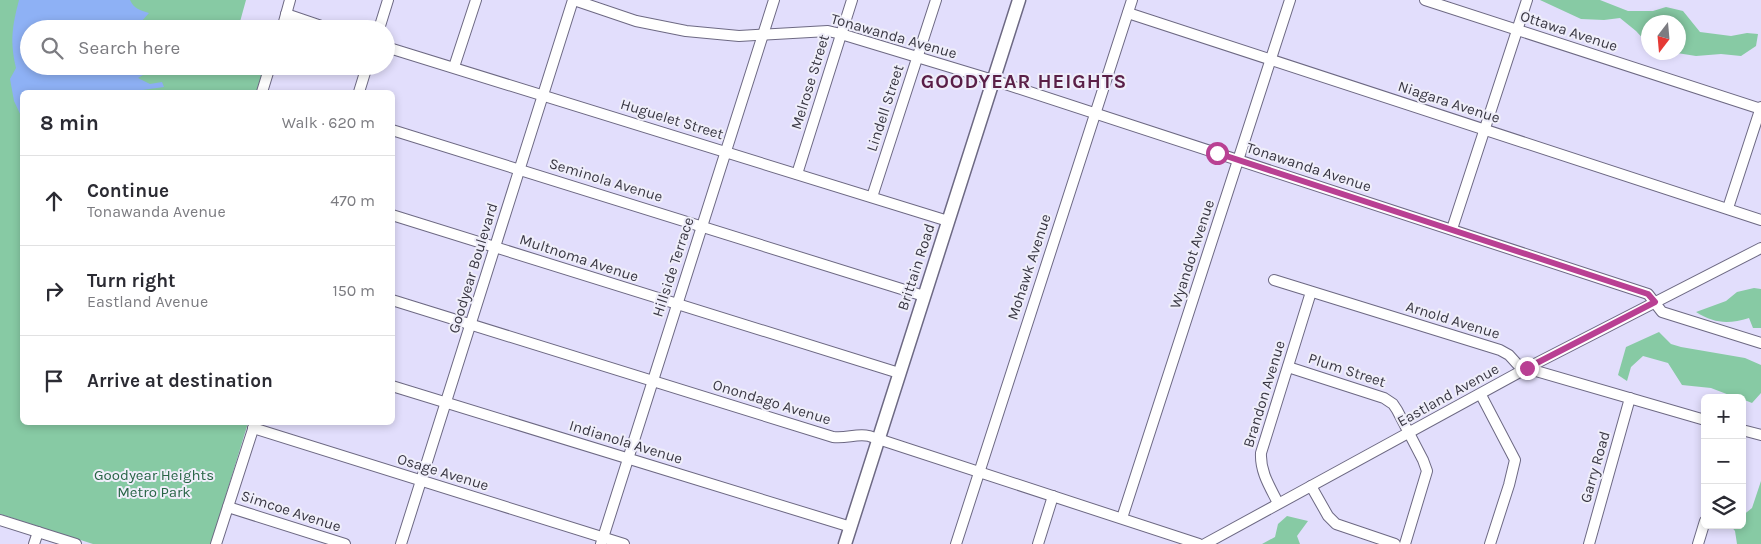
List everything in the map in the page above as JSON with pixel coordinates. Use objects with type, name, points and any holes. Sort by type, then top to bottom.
[{"type":"main road","name":"Brittain Road","points":[[845,544],[1019,0]]},
{"type":"street","points":[[284,20],[290,0]]},
{"type":"street","points":[[382,20],[388,0]]},
{"type":"street","points":[[454,67],[476,0]]},
{"type":"street","name":"Tonawanda Avenue","points":[[574,0],[621,17],[712,34],[762,36],[828,31],[841,34],[993,80],[1648,294],[1662,312],[1761,343]]},
{"type":"street","name":"Goodyear Boulevard","points":[[400,544],[472,324],[574,0]]},
{"type":"street","name":"Hillside Terrace","points":[[602,541],[774,0]]},
{"type":"street","name":"Melrose Street","points":[[797,174],[852,0]]},
{"type":"street","name":"Lindell Street","points":[[872,197],[936,0]]},
{"type":"street","name":"Mohawk Avenue","points":[[956,544],[1132,0]]},
{"type":"street","name":"Wyandot Avenue","points":[[1122,518],[1290,0]]},
{"type":"street","name":"Ottawa Avenue","points":[[1426,0],[1761,108]]},
{"type":"street","points":[[1452,229],[1527,0]]},
{"type":"street","points":[[286,14],[304,20]]},
{"type":"street","name":"Niagara Avenue","points":[[1128,14],[1761,220]]},
{"type":"street","name":"Huguelet Street","points":[[395,50],[948,221]]},
{"type":"street","points":[[263,90],[267,75]]},
{"type":"street","points":[[360,90],[364,75]]},
{"type":"street","points":[[1728,208],[1761,108]]},
{"type":"street","name":"Seminola Avenue","points":[[395,131],[924,296]]},
{"type":"street","name":"Multnoma Avenue","points":[[395,216],[900,373]]},
{"type":"street","name":"Eastland Avenue","points":[[1205,544],[1527,368],[1655,302],[1760,251]]},
{"type":"street","name":"Arnold Avenue","points":[[1274,280],[1500,350],[1509,354],[1520,366],[1701,419]]},
{"type":"street","name":"Brandon Avenue","points":[[1278,503],[1264,476],[1261,454],[1311,292]]},
{"type":"street","name":"Onondago Avenue","points":[[395,301],[834,437],[844,438],[859,434],[879,439],[1199,544]]},
{"type":"street","name":"Plum Street","points":[[1288,367],[1384,398],[1393,404],[1410,432],[1427,471],[1405,544]]},
{"type":"street","name":"Indianola Avenue","points":[[395,387],[851,527]]},
{"type":"street","points":[[1480,394],[1515,460],[1490,544]]},
{"type":"street","name":"Garry Road","points":[[1589,544],[1630,398]]},
{"type":"street","points":[[216,544],[254,425]]},
{"type":"street","name":"Osage Avenue","points":[[254,425],[602,541],[624,544]]},
{"type":"street","points":[[1746,431],[1761,436]]},
{"type":"street","points":[[1311,486],[1328,516],[1336,524],[1396,544]]},
{"type":"street","points":[[1038,544],[1053,496]]},
{"type":"street","name":"Simcoe Avenue","points":[[228,507],[345,544]]},
{"type":"street","points":[[0,520],[76,544]]},
{"type":"street","points":[[1698,544],[1703,529]]},
{"type":"street","points":[[34,544],[38,532]]},
{"type":"green space","name":"Goodyear Heights Metro Park","points":[[0,0],[246,0],[240,20],[20,20],[20,75],[264,75],[260,90],[20,90],[20,425],[247,425],[211,544],[93,544],[0,514]]},
{"type":"green space","points":[[1540,0],[1600,0],[1628,11],[1653,11],[1666,7],[1683,11],[1700,32],[1731,36],[1747,33],[1758,34],[1756,46],[1741,56],[1721,54],[1696,56],[1686,54],[1686,15],[1641,15],[1641,36],[1620,18],[1604,20],[1581,19]]},
{"type":"green space","points":[[1754,288],[1761,289],[1761,328],[1753,328],[1749,318],[1722,322],[1709,319],[1696,312],[1726,301],[1737,292]]},
{"type":"green space","points":[[1659,332],[1671,344],[1745,358],[1761,365],[1761,393],[1752,403],[1746,401],[1746,394],[1727,394],[1711,388],[1682,385],[1668,363],[1643,356],[1631,367],[1627,381],[1618,375],[1626,347]]},
{"type":"green space","points":[[1761,481],[1761,544],[1737,544],[1733,529],[1746,529],[1746,513],[1752,508]]},
{"type":"green space","points":[[1287,516],[1308,521],[1297,536],[1300,544],[1262,544],[1275,537],[1278,524]]},
{"type":"water","points":[[19,0],[130,0],[135,7],[149,13],[143,20],[20,20],[20,75],[143,75],[138,78],[150,84],[162,82],[164,87],[142,90],[20,90],[20,114],[14,101],[10,79],[16,68],[13,50],[15,18]]},
{"type":"district","name":"GOODYEAR HEIGHTS","points":[[1024,81]]},
{"type":"route","points":[[1217,153],[1648,294],[1655,302],[1527,368]]}]
